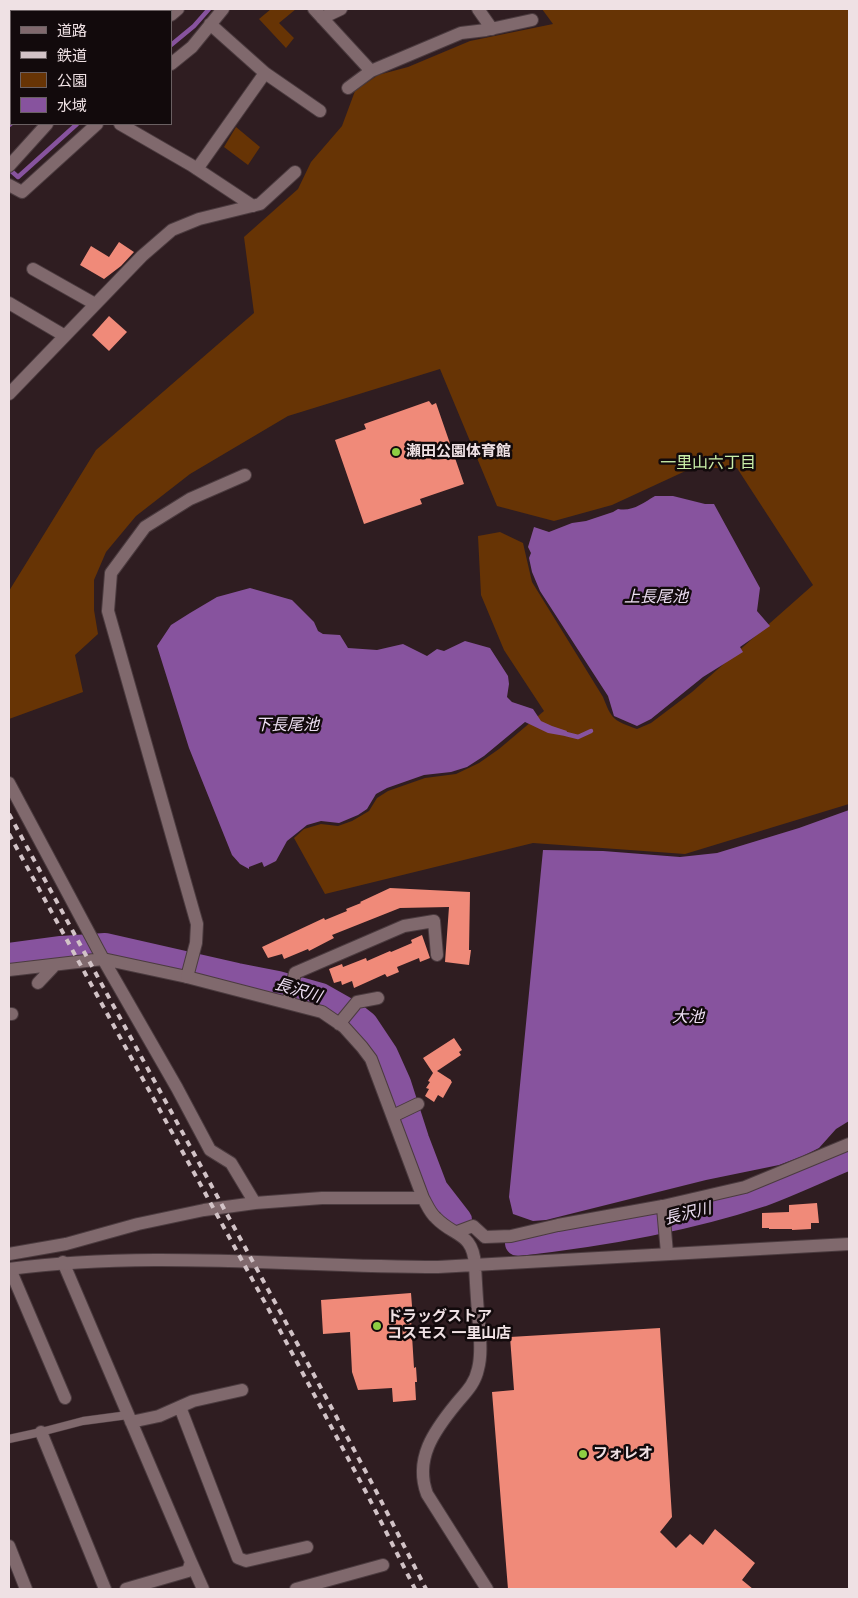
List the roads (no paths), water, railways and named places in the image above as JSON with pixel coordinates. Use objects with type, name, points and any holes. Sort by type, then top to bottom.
[{"type":"street","points":[[172,63],[192,46],[223,9]]},
{"type":"street","points":[[318,14],[341,9]]},
{"type":"street","points":[[478,9],[492,29]]},
{"type":"street","points":[[318,14],[371,70]]},
{"type":"street","points":[[348,88],[371,70],[461,32],[492,29],[532,20]]},
{"type":"street","points":[[210,24],[265,73],[320,111]]},
{"type":"street","points":[[197,169],[265,73]]},
{"type":"street","points":[[10,164],[46,125]]},
{"type":"street","points":[[9,185],[22,192],[96,125]]},
{"type":"street","points":[[122,125],[197,169],[253,206]]},
{"type":"street","points":[[9,394],[142,256],[172,230],[199,219],[260,204],[295,172]]},
{"type":"street","points":[[32,268],[95,304]]},
{"type":"street","points":[[9,303],[65,336]]},
{"type":"street","points":[[187,977],[196,943],[197,924],[108,611],[111,573],[145,527],[190,499],[245,475]]},
{"type":"street","points":[[9,784],[103,959],[177,1088],[210,1150],[231,1163],[255,1203]]},
{"type":"street","points":[[288,1002],[294,974],[404,926],[434,921],[437,955]]},
{"type":"street","points":[[9,970],[103,959],[187,977],[322,1012],[340,1023],[371,1059],[423,1198],[437,1220],[457,1232],[469,1242],[472,1249],[475,1265],[481,1351],[478,1370],[468,1391],[440,1424],[429,1442],[422,1468],[424,1487],[427,1494],[487,1589]]},
{"type":"street","points":[[38,983],[55,965]]},
{"type":"street","points":[[340,1023],[356,1003],[378,998]]},
{"type":"street","points":[[393,1116],[417,1105]]},
{"type":"street","points":[[457,1232],[473,1226],[485,1237],[511,1236],[558,1225],[663,1207],[745,1187],[849,1144]]},
{"type":"street","points":[[9,1254],[66,1244],[138,1224],[204,1210],[255,1203],[322,1198],[423,1198]]},
{"type":"street","points":[[663,1207],[667,1254]]},
{"type":"street","points":[[64,1398],[9,1269],[63,1262],[116,1260],[224,1260],[376,1267],[475,1265],[849,1244]]},
{"type":"street","points":[[63,1262],[203,1589]]},
{"type":"street","points":[[130,1418],[159,1416],[193,1401],[242,1390]]},
{"type":"street","points":[[180,1407],[238,1558],[246,1561],[308,1547]]},
{"type":"street","points":[[41,1432],[105,1589]]},
{"type":"street","points":[[9,1546],[26,1589]]},
{"type":"street","points":[[126,1589],[188,1571],[191,1562]]},
{"type":"street","points":[[296,1589],[383,1565]]},
{"type":"lane","points":[[9,1439],[83,1420],[130,1418]]},
{"type":"water","points":[[9,9],[121,9],[10,10],[10,125],[13,125],[9,128]]},
{"type":"water","name":"上長尾池","points":[[655,496],[673,496],[705,504],[714,504],[760,588],[757,611],[770,626],[740,647],[743,652],[703,677],[651,719],[637,726],[614,716],[608,696],[540,591],[532,572],[529,558],[531,553],[528,547],[534,527],[549,532],[618,509],[633,508]]},
{"type":"water","name":"下長尾池","points":[[250,588],[292,600],[314,622],[318,631],[323,634],[340,635],[348,648],[377,650],[403,644],[427,656],[437,649],[444,651],[465,641],[490,648],[508,676],[507,697],[512,702],[533,709],[541,721],[567,731],[565,736],[548,733],[525,722],[484,756],[467,767],[451,772],[424,775],[387,788],[376,794],[367,809],[339,823],[321,821],[307,825],[287,841],[276,861],[264,867],[262,862],[249,867],[249,869],[240,864],[232,855],[189,748],[157,646],[171,625],[190,613],[217,597]]},
{"type":"water","name":"大池","points":[[849,810],[849,1121],[836,1129],[819,1148],[779,1165],[706,1180],[546,1220],[533,1221],[513,1214],[509,1197],[543,850],[603,851],[680,857],[717,853],[799,828]]},
{"type":"waterway","points":[[172,44],[194,26],[209,9]]},
{"type":"waterway","points":[[9,169],[18,177],[76,125]]},
{"type":"waterway","points":[[566,734],[578,737],[591,731]]},
{"type":"waterway","name":"長沢川","points":[[9,956],[61,949],[105,946],[278,984],[321,996],[351,1013],[365,1024],[385,1054],[398,1083],[435,1189],[459,1220]]},
{"type":"waterway","name":"長沢川","points":[[518,1243],[580,1235],[671,1219],[761,1194],[849,1157]]},
{"type":"railway","points":[[9,814],[283,1317],[426,1589]]},
{"type":"railway","points":[[9,834],[275,1321],[415,1589]]},
{"type":"place","name":"瀬田公園体育館","points":[[396,452]]},
{"type":"place","name":"ドラッグストア コスモス 一里山店","points":[[377,1326]]},
{"type":"place","name":"フォレオ","points":[[583,1454]]},
{"type":"district","name":"一里山六丁目","points":[[708,464]]}]
